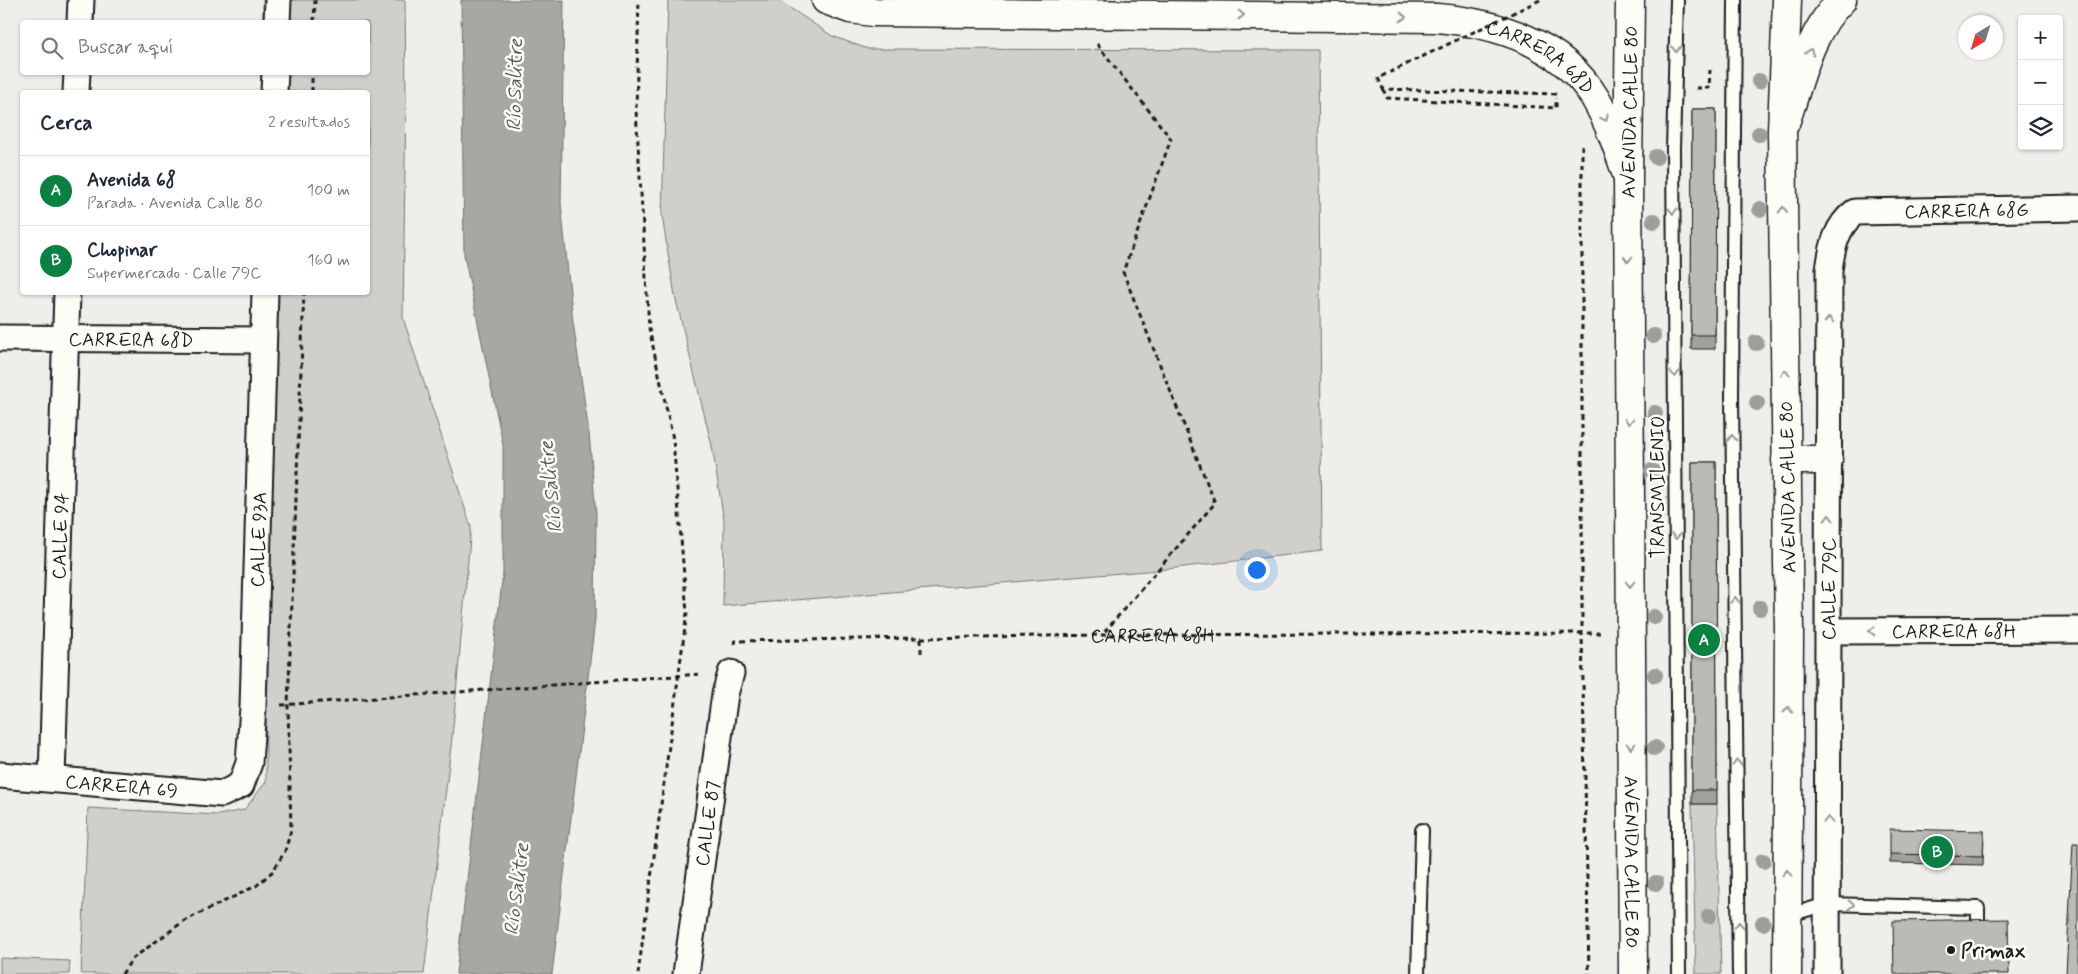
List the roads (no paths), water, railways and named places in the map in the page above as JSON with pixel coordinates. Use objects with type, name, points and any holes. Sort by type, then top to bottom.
[{"type":"main road","name":"CARRERA 68D","points":[[826,0],[850,9],[873,12],[1074,13],[1472,20],[1504,30],[1547,49],[1575,72],[1594,97],[1609,126],[1628,177]]},
{"type":"main road","name":"AVENIDA CALLE 80","points":[[1630,0],[1628,177],[1633,974]]},
{"type":"main road","name":"AVENIDA CALLE 80","points":[[1787,0],[1782,131],[1789,631],[1787,974]]},
{"type":"main road","points":[[1782,131],[1816,33],[1826,16],[1842,0]]},
{"type":"main road","points":[[1786,460],[1828,460]]},
{"type":"street","points":[[80,20],[81,0]]},
{"type":"street","points":[[277,20],[278,0]]},
{"type":"street","points":[[76,90],[77,75]]},
{"type":"street","points":[[274,90],[275,75]]},
{"type":"street","name":"CARRERA 68G","points":[[1855,212],[2078,208]]},
{"type":"street","name":"CALLE 79C","points":[[1827,974],[1830,631],[1828,460],[1829,270],[1837,234],[1845,220],[1855,212]]},
{"type":"street","name":"CALLE 94","points":[[52,778],[67,295]]},
{"type":"street","name":"CALLE 93A","points":[[241,786],[249,763],[253,707],[265,295]]},
{"type":"street","name":"CARRERA 68D","points":[[0,338],[263,340]]},
{"type":"street","name":"CARRERA 68H","points":[[1830,631],[2078,630]]},
{"type":"street","name":"CALLE 87","points":[[686,974],[725,694],[731,673]]},
{"type":"street","name":"CARRERA 69","points":[[0,775],[222,794],[241,786]]},
{"type":"lane","name":"TRANSMILENIO","points":[[1677,0],[1672,149],[1679,974]]},
{"type":"lane","points":[[1735,0],[1732,397],[1739,974]]},
{"type":"lane","points":[[1418,974],[1422,830]]},
{"type":"lane","points":[[1786,916],[1827,904],[1978,908],[1978,925]]},
{"type":"water","name":"Río Salitre","points":[[461,0],[564,0],[561,203],[573,322],[589,433],[596,515],[595,620],[552,974],[456,974],[503,573],[503,445],[464,255]]},
{"type":"place","name":"Avenida 68","points":[[1704,640]]},
{"type":"place","name":"Chopinar","points":[[1937,852]]},
{"type":"place","name":"Primax","points":[[1951,950]]}]
